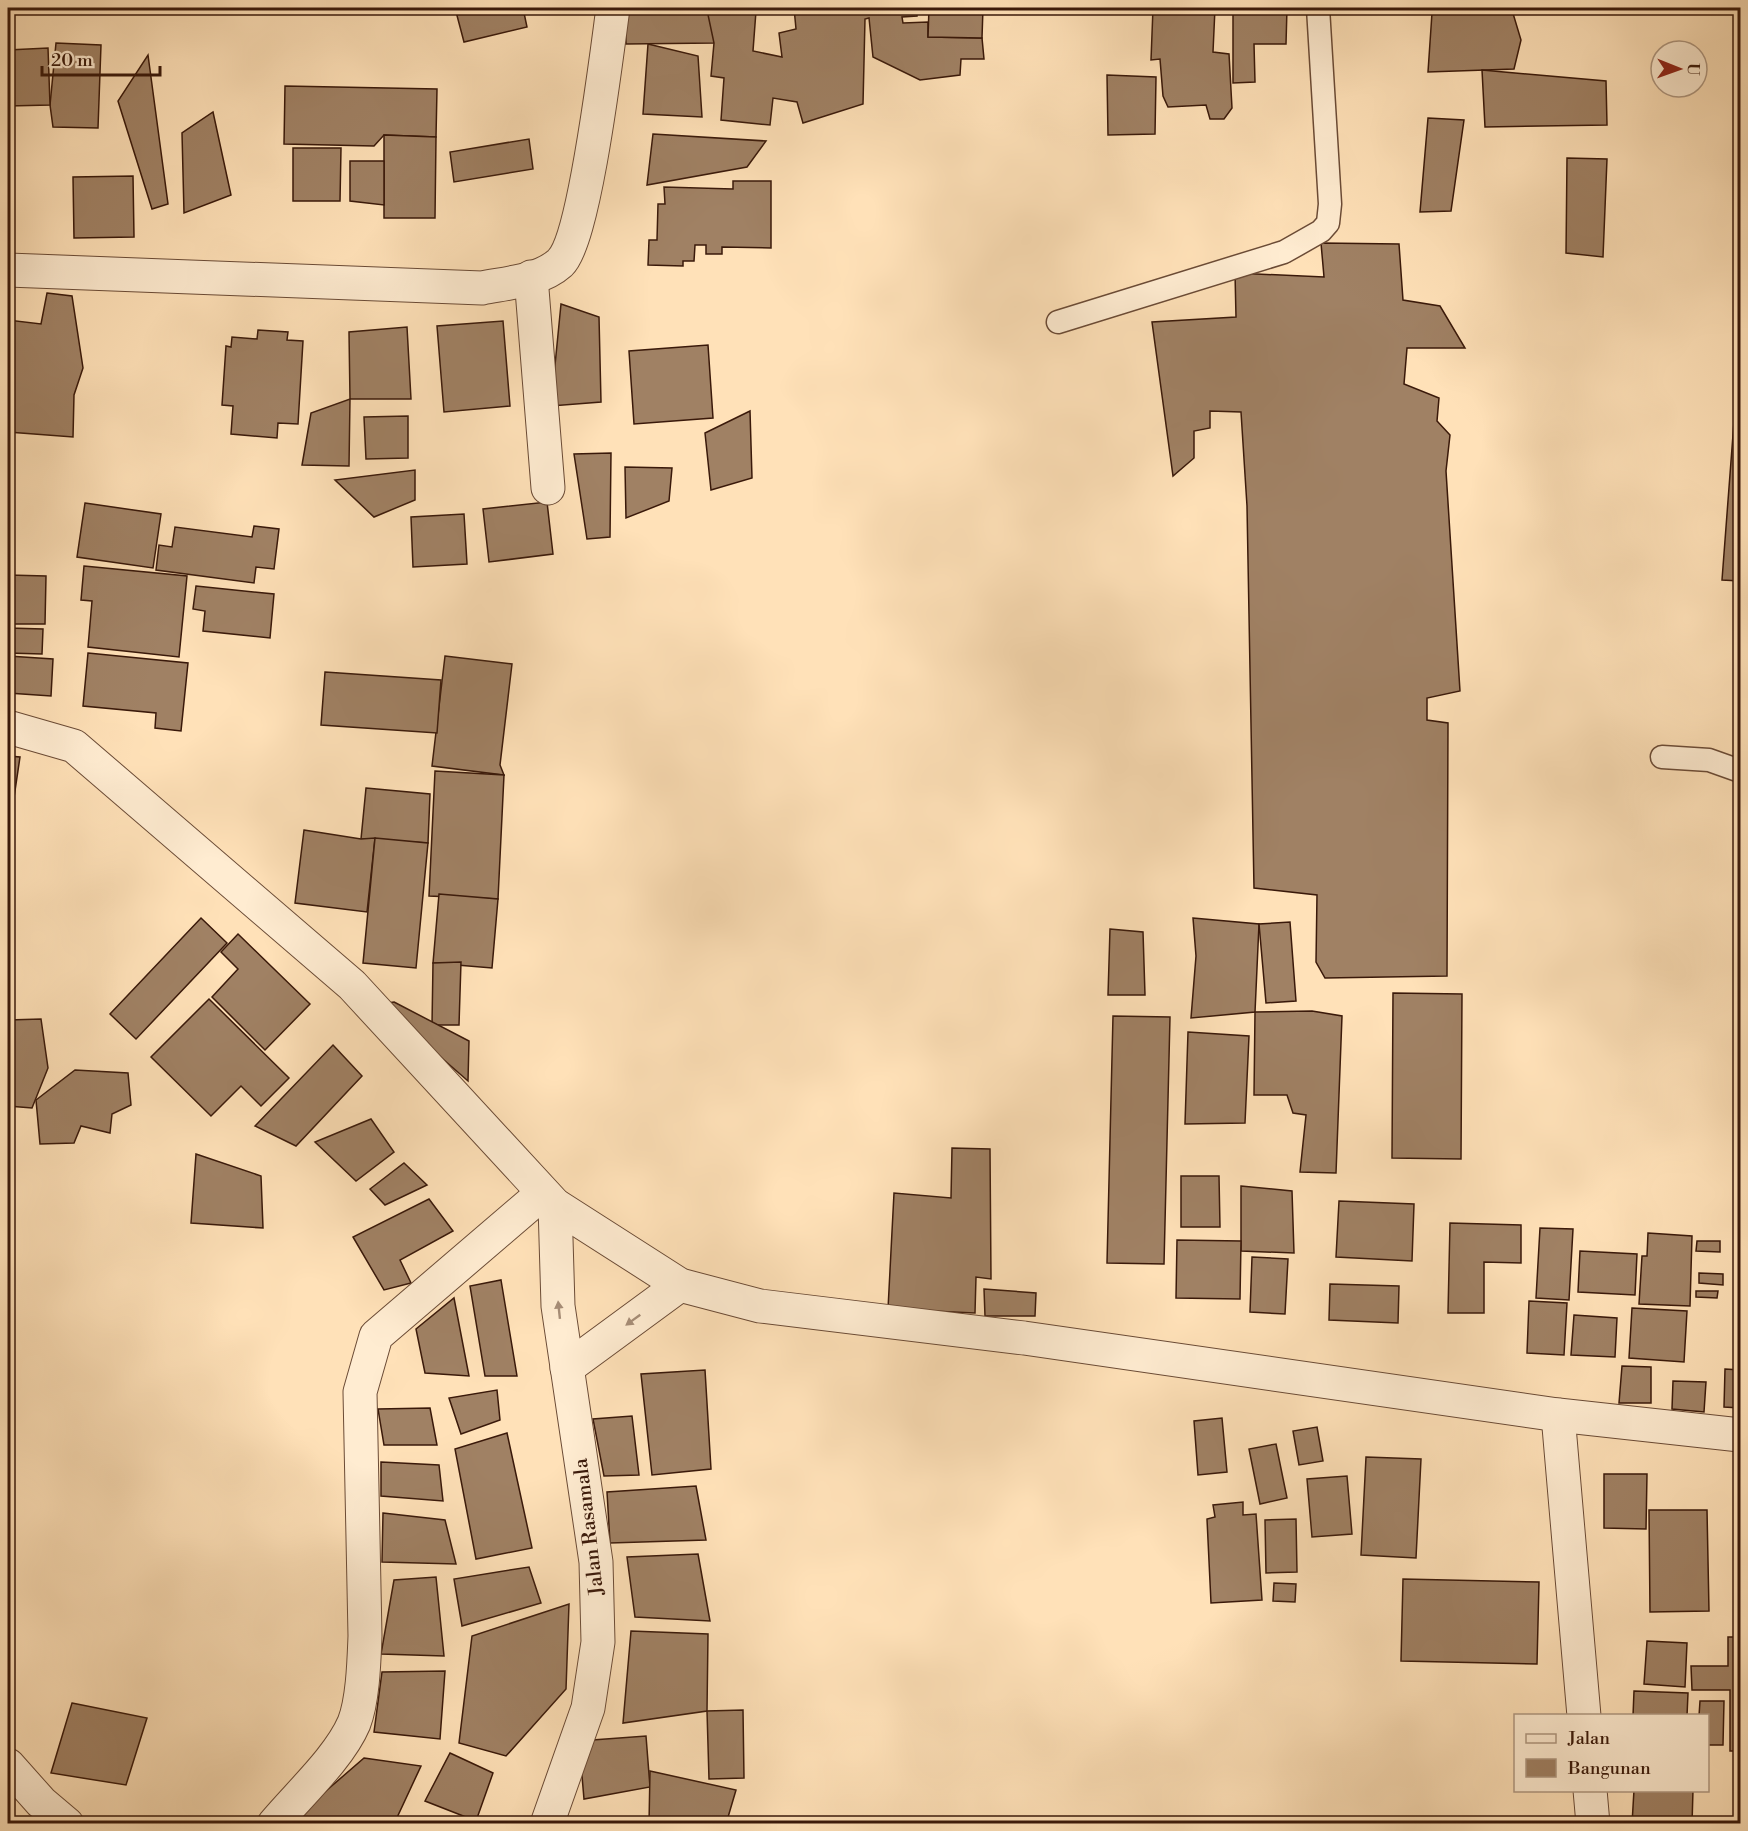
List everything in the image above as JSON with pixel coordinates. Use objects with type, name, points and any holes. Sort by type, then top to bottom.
[{"type":"street","points":[[8,270],[482,288],[546,273],[562,261],[572,239],[594,143],[613,8]]},
{"type":"street","points":[[531,277],[548,488]]},
{"type":"street","points":[[8,727],[74,746],[352,985],[549,1199],[680,1285],[760,1306],[1024,1338],[1558,1415],[1740,1435]]},
{"type":"street","points":[[274,1824],[341,1746],[355,1721],[365,1636],[360,1392],[376,1336],[549,1199]]},
{"type":"street","name":"Jalan Rasamala","points":[[547,1824],[588,1708],[598,1642],[596,1562],[558,1306],[549,1199]]},
{"type":"street","points":[[567,1368],[680,1285]]},
{"type":"street","points":[[1558,1415],[1584,1714]]},
{"type":"street","points":[[8,1765],[41,1802],[67,1824]]},
{"type":"street","points":[[1590,1792],[1593,1824]]},
{"type":"lane","points":[[1058,322],[1284,252],[1321,231],[1328,223],[1330,204],[1318,8]]},
{"type":"lane","points":[[1662,757],[1709,760],[1740,771]]},
{"type":"building","points":[[455,8],[523,8],[527,27],[464,42]]},
{"type":"building","points":[[637,8],[713,8],[714,43],[626,44],[625,11]]},
{"type":"building","points":[[794,8],[917,8],[917,16],[902,17],[903,23],[928,22],[928,37],[982,38],[984,59],[961,59],[960,75],[920,80],[873,57],[869,18],[865,19],[863,104],[803,123],[797,102],[773,98],[770,125],[721,120],[724,78],[711,76],[714,43],[707,10],[756,11],[753,51],[782,57],[779,33],[796,29]]},
{"type":"building","points":[[929,8],[983,8],[982,38],[928,37]]},
{"type":"building","points":[[1153,8],[1215,8],[1213,52],[1229,54],[1232,108],[1224,119],[1210,119],[1206,105],[1168,107],[1163,96],[1160,59],[1151,60]]},
{"type":"building","points":[[1233,8],[1287,8],[1286,44],[1254,44],[1255,82],[1233,83]]},
{"type":"building","points":[[1512,10],[1521,40],[1514,69],[1428,72],[1432,13]]},
{"type":"building","points":[[56,43],[101,45],[98,128],[53,127],[50,105]]},
{"type":"building","points":[[648,44],[698,56],[702,117],[643,114]]},
{"type":"building","points":[[48,48],[50,105],[8,106],[8,50]]},
{"type":"building","points":[[148,55],[168,204],[152,209],[118,101]]},
{"type":"building","points":[[1482,70],[1606,81],[1607,125],[1485,127]]},
{"type":"building","points":[[1107,75],[1156,77],[1155,134],[1108,135]]},
{"type":"building","points":[[285,86],[437,89],[436,137],[384,135],[374,146],[284,144]]},
{"type":"building","points":[[213,112],[231,195],[184,213],[182,133]]},
{"type":"building","points":[[1428,118],[1464,120],[1451,211],[1420,212]]},
{"type":"building","points":[[653,134],[766,141],[747,167],[647,185]]},
{"type":"building","points":[[384,135],[436,137],[435,218],[384,218]]},
{"type":"building","points":[[529,139],[533,169],[454,182],[450,152]]},
{"type":"building","points":[[293,148],[341,148],[340,201],[293,201]]},
{"type":"building","points":[[1567,158],[1607,159],[1603,257],[1566,253]]},
{"type":"building","points":[[350,161],[384,161],[384,205],[350,201]]},
{"type":"building","points":[[133,176],[134,237],[74,238],[73,177]]},
{"type":"building","points":[[733,181],[771,181],[771,248],[722,247],[722,254],[706,254],[706,245],[695,245],[694,261],[683,261],[683,266],[648,265],[649,240],[657,240],[658,204],[665,204],[664,187],[733,189]]},
{"type":"building","points":[[1321,243],[1399,244],[1403,300],[1440,306],[1465,348],[1407,348],[1404,384],[1439,398],[1437,421],[1450,435],[1446,471],[1460,691],[1427,698],[1427,720],[1448,723],[1447,976],[1325,978],[1316,962],[1317,895],[1254,888],[1247,506],[1241,412],[1210,411],[1210,428],[1194,431],[1194,458],[1173,476],[1152,322],[1236,317],[1235,273],[1324,277]]},
{"type":"building","points":[[47,293],[72,296],[83,368],[74,395],[73,437],[8,432],[8,320],[41,324]]},
{"type":"building","points":[[561,304],[599,317],[601,402],[551,406]]},
{"type":"building","points":[[503,321],[510,406],[444,412],[437,326]]},
{"type":"building","points":[[407,327],[411,399],[350,399],[349,332]]},
{"type":"building","points":[[258,330],[288,332],[287,340],[303,341],[298,424],[278,423],[277,438],[231,434],[233,406],[222,405],[226,346],[231,347],[232,337],[257,339]]},
{"type":"building","points":[[708,345],[713,418],[634,424],[629,351]]},
{"type":"building","points":[[1737,382],[1740,382],[1740,581],[1722,580]]},
{"type":"building","points":[[350,399],[349,466],[302,465],[311,413]]},
{"type":"building","points":[[750,411],[752,478],[711,490],[705,433]]},
{"type":"building","points":[[408,416],[408,458],[366,459],[364,417]]},
{"type":"building","points":[[611,453],[610,537],[587,539],[574,454]]},
{"type":"building","points":[[625,467],[672,468],[669,501],[626,518]]},
{"type":"building","points":[[415,470],[415,500],[374,517],[335,480]]},
{"type":"building","points":[[547,502],[553,554],[489,562],[483,509]]},
{"type":"building","points":[[85,503],[161,514],[153,568],[77,557]]},
{"type":"building","points":[[464,514],[467,564],[413,567],[411,517]]},
{"type":"building","points":[[254,526],[279,529],[274,569],[256,567],[254,583],[156,570],[159,545],[172,547],[175,527],[252,537]]},
{"type":"building","points":[[84,566],[187,576],[179,657],[88,647],[92,601],[81,600]]},
{"type":"building","points":[[8,575],[46,576],[45,624],[8,624]]},
{"type":"building","points":[[196,586],[274,594],[270,638],[203,631],[205,611],[193,609]]},
{"type":"building","points":[[8,628],[43,629],[42,654],[8,653]]},
{"type":"building","points":[[88,653],[188,663],[181,731],[155,728],[156,713],[83,706]]},
{"type":"building","points":[[8,656],[53,659],[51,696],[8,693]]},
{"type":"building","points":[[445,656],[512,664],[500,765],[504,775],[432,766]]},
{"type":"building","points":[[325,672],[441,680],[437,733],[321,725]]},
{"type":"building","points":[[8,756],[20,757],[8,838]]},
{"type":"building","points":[[435,771],[504,775],[498,899],[429,896]]},
{"type":"building","points":[[366,788],[430,794],[428,843],[361,839]]},
{"type":"building","points":[[304,830],[361,839],[375,838],[367,912],[295,903]]},
{"type":"building","points":[[375,838],[428,843],[416,968],[363,963]]},
{"type":"building","points":[[439,894],[498,899],[492,968],[433,963]]},
{"type":"building","points":[[201,918],[227,943],[136,1039],[110,1014]]},
{"type":"building","points":[[1193,918],[1259,924],[1255,1012],[1191,1018],[1196,956]]},
{"type":"building","points":[[1290,922],[1296,1001],[1266,1003],[1259,924]]},
{"type":"building","points":[[1110,929],[1143,932],[1145,995],[1108,995]]},
{"type":"building","points":[[238,934],[310,1004],[265,1050],[212,997],[238,969],[221,952]]},
{"type":"building","points":[[461,962],[459,1025],[432,1025],[433,963]]},
{"type":"building","points":[[1393,993],[1462,994],[1461,1159],[1392,1158]]},
{"type":"building","points":[[209,999],[289,1078],[261,1106],[241,1086],[211,1116],[151,1057]]},
{"type":"building","points":[[394,1002],[469,1041],[468,1081],[380,1004]]},
{"type":"building","points":[[1312,1011],[1342,1016],[1336,1173],[1300,1172],[1306,1115],[1293,1113],[1287,1095],[1254,1095],[1255,1012]]},
{"type":"building","points":[[1113,1016],[1170,1017],[1164,1264],[1107,1263]]},
{"type":"building","points":[[41,1019],[48,1068],[32,1108],[8,1106],[8,1020]]},
{"type":"building","points":[[1188,1032],[1249,1036],[1245,1123],[1185,1124]]},
{"type":"building","points":[[333,1045],[362,1076],[296,1146],[255,1126]]},
{"type":"building","points":[[75,1070],[128,1073],[131,1105],[112,1114],[110,1133],[81,1126],[74,1143],[40,1144],[36,1100]]},
{"type":"building","points":[[371,1119],[394,1152],[356,1181],[315,1142]]},
{"type":"building","points":[[952,1148],[990,1149],[991,1279],[976,1277],[975,1313],[888,1309],[894,1193],[951,1198]]},
{"type":"building","points":[[196,1154],[261,1176],[263,1228],[191,1223]]},
{"type":"building","points":[[404,1163],[427,1185],[385,1205],[370,1189]]},
{"type":"building","points":[[1181,1176],[1219,1176],[1220,1227],[1181,1227]]},
{"type":"building","points":[[1241,1186],[1292,1191],[1294,1253],[1241,1251]]},
{"type":"building","points":[[429,1199],[453,1231],[400,1260],[411,1283],[384,1290],[353,1237]]},
{"type":"building","points":[[1339,1201],[1414,1204],[1412,1261],[1336,1257]]},
{"type":"building","points":[[1450,1223],[1521,1225],[1521,1263],[1484,1262],[1484,1313],[1448,1313]]},
{"type":"building","points":[[1540,1228],[1573,1229],[1569,1300],[1536,1298]]},
{"type":"building","points":[[1648,1233],[1692,1236],[1690,1306],[1639,1304],[1642,1256],[1647,1256]]},
{"type":"building","points":[[1177,1240],[1241,1241],[1240,1299],[1176,1298]]},
{"type":"building","points":[[1697,1241],[1720,1241],[1720,1252],[1696,1251]]},
{"type":"building","points":[[1580,1251],[1637,1254],[1635,1295],[1578,1292]]},
{"type":"building","points":[[1252,1257],[1288,1259],[1285,1314],[1250,1312]]},
{"type":"building","points":[[1699,1273],[1723,1274],[1723,1285],[1699,1283]]},
{"type":"building","points":[[501,1280],[517,1376],[485,1376],[470,1286]]},
{"type":"building","points":[[1330,1284],[1399,1286],[1398,1323],[1329,1320]]},
{"type":"building","points":[[984,1289],[1036,1293],[1035,1316],[985,1316]]},
{"type":"building","points":[[1696,1291],[1718,1291],[1717,1298],[1696,1297]]},
{"type":"building","points":[[454,1298],[469,1376],[425,1373],[416,1329]]},
{"type":"building","points":[[1529,1301],[1567,1303],[1564,1355],[1527,1353]]},
{"type":"building","points":[[1632,1308],[1687,1311],[1684,1362],[1629,1358]]},
{"type":"building","points":[[1574,1315],[1617,1318],[1615,1357],[1571,1355]]},
{"type":"building","points":[[1622,1366],[1651,1367],[1651,1403],[1619,1403]]},
{"type":"building","points":[[1725,1369],[1740,1370],[1740,1408],[1724,1407]]},
{"type":"building","points":[[705,1370],[711,1469],[652,1475],[641,1374]]},
{"type":"building","points":[[1673,1381],[1706,1382],[1704,1412],[1672,1409]]},
{"type":"building","points":[[497,1390],[500,1420],[461,1434],[449,1398]]},
{"type":"building","points":[[430,1408],[437,1445],[384,1445],[378,1409]]},
{"type":"building","points":[[632,1416],[639,1475],[604,1476],[593,1419]]},
{"type":"building","points":[[1222,1418],[1227,1472],[1198,1475],[1194,1421]]},
{"type":"building","points":[[1317,1427],[1323,1461],[1299,1465],[1293,1431]]},
{"type":"building","points":[[507,1433],[532,1548],[476,1559],[455,1449]]},
{"type":"building","points":[[1276,1444],[1287,1498],[1260,1504],[1249,1449]]},
{"type":"building","points":[[1366,1457],[1421,1459],[1416,1558],[1361,1555]]},
{"type":"building","points":[[381,1462],[439,1465],[443,1501],[381,1496]]},
{"type":"building","points":[[1604,1474],[1647,1474],[1646,1529],[1604,1528]]},
{"type":"building","points":[[1347,1476],[1352,1534],[1312,1537],[1307,1479]]},
{"type":"building","points":[[696,1486],[706,1540],[610,1543],[607,1492]]},
{"type":"building","points":[[1243,1502],[1243,1515],[1256,1514],[1262,1600],[1211,1603],[1207,1519],[1215,1517],[1213,1505]]},
{"type":"building","points":[[1649,1510],[1707,1510],[1709,1611],[1650,1612]]},
{"type":"building","points":[[383,1513],[445,1520],[456,1564],[382,1562]]},
{"type":"building","points":[[1296,1519],[1297,1572],[1266,1573],[1265,1520]]},
{"type":"building","points":[[698,1554],[710,1621],[635,1617],[627,1557]]},
{"type":"building","points":[[529,1567],[541,1603],[462,1626],[454,1579]]},
{"type":"building","points":[[436,1577],[444,1656],[381,1654],[394,1580]]},
{"type":"building","points":[[1403,1579],[1539,1582],[1537,1664],[1401,1661]]},
{"type":"building","points":[[1274,1583],[1296,1584],[1295,1602],[1273,1601]]},
{"type":"building","points":[[569,1604],[566,1689],[506,1756],[459,1743],[472,1636]]},
{"type":"building","points":[[631,1631],[708,1634],[707,1711],[623,1723]]},
{"type":"building","points":[[1728,1637],[1740,1637],[1740,1751],[1730,1751],[1730,1690],[1692,1690],[1691,1666],[1728,1666]]},
{"type":"building","points":[[1647,1641],[1687,1643],[1685,1687],[1644,1684]]},
{"type":"building","points":[[445,1671],[440,1739],[374,1732],[382,1672]]},
{"type":"building","points":[[1634,1691],[1688,1693],[1687,1714],[1633,1714]]},
{"type":"building","points":[[1700,1701],[1724,1701],[1723,1745],[1709,1745],[1709,1714],[1699,1714]]},
{"type":"building","points":[[72,1703],[147,1718],[126,1785],[51,1773]]},
{"type":"building","points":[[743,1710],[744,1778],[709,1779],[707,1711]]},
{"type":"building","points":[[646,1736],[650,1787],[584,1799],[579,1741]]},
{"type":"building","points":[[450,1753],[493,1773],[476,1821],[425,1801]]},
{"type":"building","points":[[364,1758],[421,1766],[394,1824],[311,1824],[297,1816]]},
{"type":"building","points":[[650,1771],[736,1790],[726,1824],[649,1824]]},
{"type":"building","points":[[1634,1792],[1693,1792],[1692,1824],[1632,1824]]},
{"type":"building","points":[[426,1818],[443,1824],[422,1824]]}]
